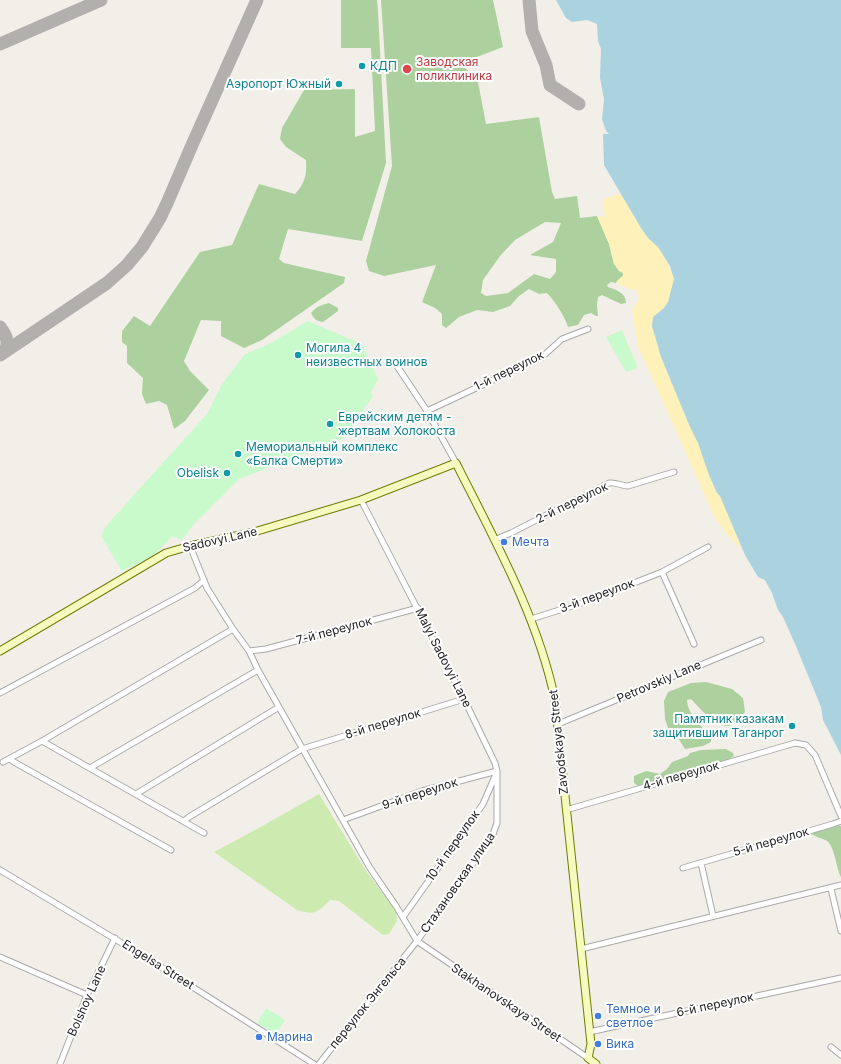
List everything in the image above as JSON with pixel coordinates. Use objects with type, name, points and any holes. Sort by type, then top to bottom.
[{"type":"street","name":"1-й переулок","points":[[427,411],[542,357],[562,339],[588,328]]},
{"type":"street","name":"Zavodskaya Street","points":[[397,366],[427,411],[456,464],[494,540],[531,619],[552,685],[558,724],[581,949],[589,1032],[590,1048],[588,1058]]},
{"type":"street","name":"Sadovyi Lane","points":[[0,650],[166,553],[190,546],[254,532],[361,500],[456,464]]},
{"type":"street","name":"2-й переулок","points":[[494,540],[511,533],[609,483],[614,482],[623,486],[628,486],[674,472]]},
{"type":"street","name":"Malyi Sadovyi Lane","points":[[361,500],[388,554],[418,608],[495,763],[497,771],[497,823]]},
{"type":"street","points":[[190,546],[207,588],[249,651],[302,749],[370,868],[403,917],[417,941]]},
{"type":"street","name":"3-й переулок","points":[[531,619],[588,601],[662,572],[708,547]]},
{"type":"street","points":[[662,572],[694,644]]},
{"type":"street","points":[[0,693],[195,588],[204,580]]},
{"type":"street","name":"7-й переулок","points":[[249,651],[266,649],[418,608]]},
{"type":"street","points":[[3,762],[42,741],[233,629]]},
{"type":"street","name":"Petrovskiy Lane","points":[[558,724],[761,640]]},
{"type":"street","points":[[90,768],[258,670]]},
{"type":"street","name":"8-й переулок","points":[[184,822],[189,817],[302,749],[464,699]]},
{"type":"street","points":[[136,794],[280,708]]},
{"type":"street","points":[[42,741],[204,833]]},
{"type":"street","name":"4-й переулок","points":[[566,810],[795,743],[806,745],[814,754],[841,816]]},
{"type":"street","points":[[10,759],[171,850]]},
{"type":"street","name":"9-й переулок","points":[[343,820],[422,791],[497,771]]},
{"type":"street","name":"10-й переулок","points":[[403,917],[483,804],[497,771]]},
{"type":"street","name":"5-й переулок","points":[[683,868],[841,821]]},
{"type":"street","name":"Стахановская улица","points":[[417,941],[492,837],[497,823]]},
{"type":"street","points":[[701,863],[713,916]]},
{"type":"street","name":"Engelsa Street","points":[[0,870],[115,938],[314,1064]]},
{"type":"street","points":[[581,949],[713,916],[831,889],[841,885]]},
{"type":"street","points":[[831,889],[841,931]]},
{"type":"street","name":"Bolshoy Lane","points":[[60,1064],[87,995],[115,938]]},
{"type":"street","name":"Stakhanovskaya Street","points":[[417,941],[596,1064]]},
{"type":"street","name":"переулок Энгельса","points":[[319,1064],[417,941]]},
{"type":"street","points":[[0,957],[87,995]]},
{"type":"street","name":"6-й переулок","points":[[589,1032],[841,978]]},
{"type":"street","points":[[831,1047],[841,1055]]},
{"type":"green space","points":[[341,0],[377,0],[378,11],[386,163],[362,241],[288,229],[279,259],[284,263],[345,277],[344,283],[262,340],[244,348],[221,336],[221,321],[201,320],[184,361],[190,371],[209,390],[185,421],[174,429],[167,405],[159,401],[146,404],[142,394],[143,378],[127,363],[127,346],[122,342],[122,331],[134,316],[150,326],[200,252],[232,245],[259,184],[295,194],[305,178],[306,160],[286,147],[280,139],[282,128],[304,90],[355,89],[355,137],[375,131],[371,48],[341,48]]},
{"type":"green space","points":[[381,0],[493,0],[503,47],[461,63],[478,82],[486,124],[539,117],[552,192],[555,199],[577,196],[580,218],[597,216],[609,244],[614,264],[623,273],[623,276],[616,283],[611,282],[607,285],[608,287],[623,294],[626,303],[621,304],[602,295],[598,297],[598,316],[591,313],[584,315],[578,325],[568,327],[559,309],[547,293],[539,294],[529,289],[519,296],[510,306],[493,312],[477,310],[459,317],[446,328],[442,325],[442,314],[435,308],[422,302],[436,265],[384,276],[369,271],[366,261],[392,166]],"holes":[[[545,222],[561,223],[553,242],[530,255],[556,259],[556,272],[550,279],[534,274],[508,293],[486,296],[481,293],[483,280],[500,256],[515,240]]]},
{"type":"green space","points":[[329,303],[338,308],[338,311],[323,322],[313,317],[311,313],[315,309]]},
{"type":"green space","name":"Мемориальный комплекс «Балка Смерти»","points":[[308,321],[362,344],[378,379],[371,393],[373,396],[344,438],[239,479],[193,525],[182,540],[172,536],[155,555],[122,571],[101,536],[106,526],[207,414],[222,384],[245,354],[267,345]]},
{"type":"green space","points":[[622,330],[638,368],[626,372],[606,337]]},
{"type":"green space","points":[[706,682],[732,689],[743,698],[745,712],[734,724],[727,726],[721,725],[709,717],[691,699],[687,700],[692,715],[711,736],[711,742],[703,746],[685,749],[678,738],[668,728],[665,719],[664,701],[668,692],[691,683]]},
{"type":"green space","points":[[726,749],[733,753],[734,756],[726,761],[638,786],[634,783],[634,776],[646,771],[660,774],[667,769],[672,762],[688,756],[690,753],[701,750]]},
{"type":"green space","points":[[319,794],[366,871],[396,911],[397,921],[389,934],[383,935],[339,901],[330,900],[319,910],[312,913],[297,910],[214,852]]},
{"type":"green space","points":[[833,824],[841,826],[841,877],[830,844],[810,833]]},
{"type":"green space","points":[[266,1008],[285,1020],[276,1034],[257,1023]]},
{"type":"sand","points":[[621,194],[641,228],[648,238],[658,247],[667,262],[674,279],[668,302],[664,308],[658,312],[652,326],[661,357],[698,443],[709,475],[717,493],[720,496],[742,549],[727,535],[715,518],[638,346],[632,311],[639,299],[638,291],[616,283],[623,276],[623,273],[619,271],[614,264],[609,244],[597,216],[605,217],[603,207],[605,198]]},
{"type":"water","points":[[556,0],[841,0],[841,755],[823,720],[821,707],[796,646],[783,617],[778,610],[772,593],[765,580],[758,577],[745,555],[720,496],[717,493],[709,475],[698,443],[661,357],[652,326],[653,317],[664,308],[668,302],[674,279],[670,266],[658,247],[648,238],[641,228],[604,165],[603,134],[609,134],[606,131],[602,119],[604,99],[600,78],[601,49],[598,41],[597,24],[587,20],[572,22],[566,18]]},
{"type":"taxiway","points":[[0,44],[101,0]]},
{"type":"taxiway","points":[[0,355],[107,283],[127,265],[142,247],[160,218],[168,201],[257,0]]},
{"type":"taxiway","points":[[529,0],[532,31],[546,65],[550,85],[579,104]]},
{"type":"taxiway","points":[[0,327],[7,340],[7,346],[3,353]]},
{"type":"place","name":"КДП","points":[[362,66]]},
{"type":"place","name":"Заводская поликлиника","points":[[407,69]]},
{"type":"place","name":"Аэропорт Южный","points":[[339,84]]},
{"type":"place","name":"Могила 4 неизвестных воинов","points":[[298,355]]},
{"type":"place","name":"Еврейским детям - жертвам Холокоста","points":[[330,424]]},
{"type":"place","name":"Мемориальный комплекс «Балка Смерти»","points":[[238,454]]},
{"type":"place","name":"Obelisk","points":[[227,473]]},
{"type":"place","name":"Мечта","points":[[504,542]]},
{"type":"place","name":"Памятник казакам защитившим Таганрог","points":[[792,726]]},
{"type":"place","name":"Темное и светлое","points":[[598,1016]]},
{"type":"place","name":"Марина","points":[[259,1037]]},
{"type":"place","name":"Вика","points":[[598,1044]]}]
